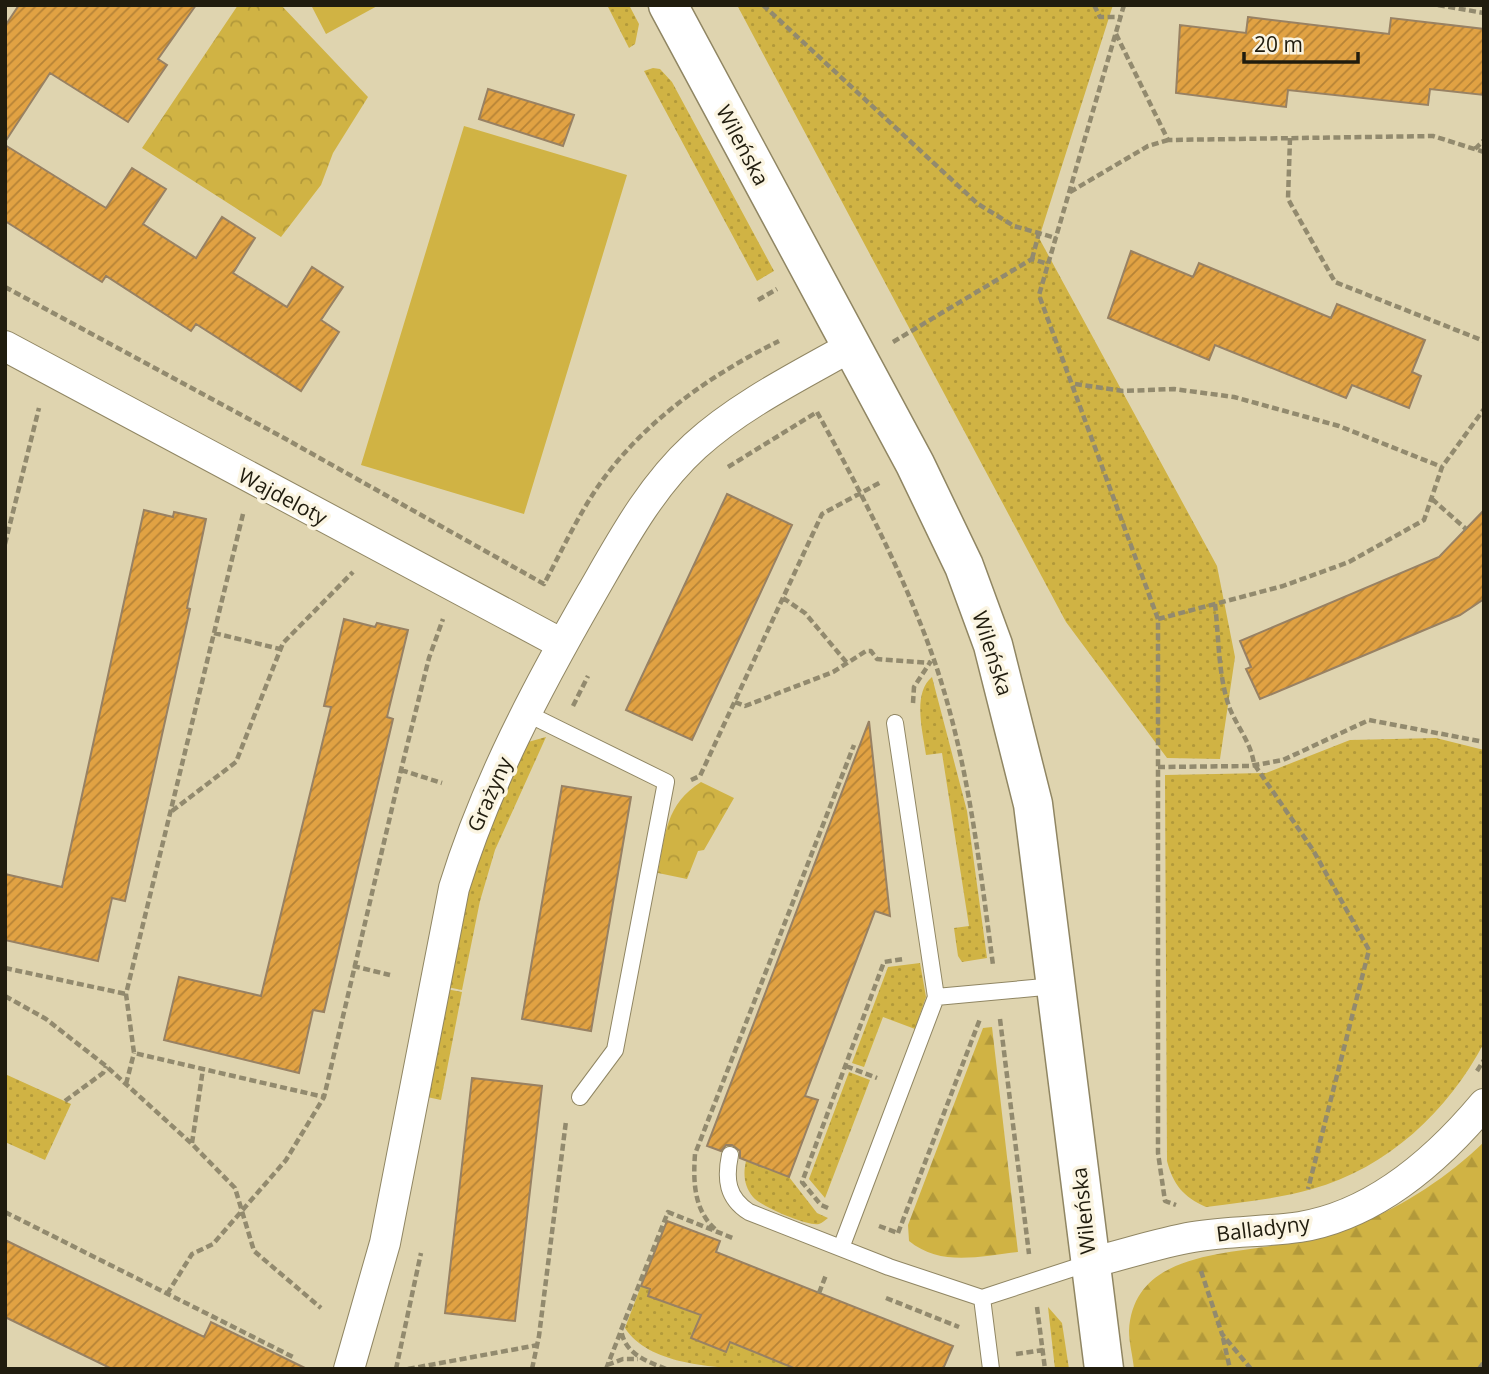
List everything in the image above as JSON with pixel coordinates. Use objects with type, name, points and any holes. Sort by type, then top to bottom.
[{"type":"street","name":"Wileńska","points":[[667,5],[915,464],[964,566],[1003,677],[1033,804],[1104,1369]]},
{"type":"street","name":"Wajdeloty","points":[[5,346],[562,644]]},
{"type":"street","name":"Grażyny","points":[[349,1369],[385,1243],[454,888],[471,835],[526,713],[562,644],[631,526],[657,488],[695,446],[746,408],[852,346]]},
{"type":"street","name":"Balladyny","points":[[1089,1263],[1194,1237],[1303,1226],[1341,1214],[1380,1195],[1420,1169],[1457,1136],[1478,1093]]},
{"type":"lane","points":[[526,713],[666,782],[615,1050],[580,1097]]},
{"type":"lane","points":[[841,1248],[936,997],[895,723]]},
{"type":"lane","points":[[936,997],[1056,986]]},
{"type":"lane","points":[[730,1155],[727,1182],[739,1205],[889,1267],[982,1298],[1089,1263]]},
{"type":"lane","points":[[982,1298],[991,1369]]},
{"type":"path","points":[[763,5],[978,204],[1014,226],[1056,238]]},
{"type":"path","points":[[1094,5],[1100,17],[1120,17]]},
{"type":"path","points":[[1124,5],[1039,295],[1074,384],[1158,619],[1158,1153],[1165,1201],[1178,1205]]},
{"type":"path","points":[[1438,5],[1484,13]]},
{"type":"path","points":[[1116,33],[1168,140]]},
{"type":"path","points":[[1069,192],[1148,146],[1168,140],[1433,136],[1484,152]]},
{"type":"path","points":[[1290,138],[1288,199],[1335,282],[1484,341]]},
{"type":"path","points":[[1475,149],[1484,140]]},
{"type":"path","points":[[893,344],[1032,259],[1039,233]]},
{"type":"path","points":[[1032,259],[1048,264]]},
{"type":"path","points":[[758,300],[781,287]]},
{"type":"path","points":[[5,288],[272,431],[544,584],[593,493],[621,458],[667,412],[734,363],[779,341]]},
{"type":"path","points":[[1074,384],[1123,391],[1174,389],[1234,397],[1339,426],[1442,467]]},
{"type":"path","points":[[813,403],[862,493],[933,657],[973,809],[993,961],[989,992],[983,1010],[898,1233],[896,1249],[889,1267]]},
{"type":"path","points":[[5,544],[40,408]]},
{"type":"path","points":[[1158,619],[1283,586],[1349,562],[1424,520],[1442,467],[1484,409]]},
{"type":"path","points":[[723,470],[817,412]]},
{"type":"path","points":[[666,782],[684,782],[700,776],[822,514],[915,464]]},
{"type":"path","points":[[1432,499],[1466,529]]},
{"type":"path","points":[[126,1084],[134,1054],[127,994],[243,514]]},
{"type":"path","points":[[171,811],[236,762],[283,643],[353,572]]},
{"type":"path","points":[[783,598],[805,613],[847,663]]},
{"type":"path","points":[[1215,604],[1223,680],[1230,709],[1252,750],[1254,764],[1313,850],[1369,950],[1309,1180],[1308,1197],[1318,1193]]},
{"type":"path","points":[[167,1294],[192,1254],[213,1244],[286,1160],[324,1097],[401,770],[429,658],[443,619]]},
{"type":"path","points":[[214,633],[281,649]]},
{"type":"path","points":[[735,702],[745,706],[833,672],[866,651],[871,651],[877,659],[930,663]]},
{"type":"path","points":[[913,712],[914,687],[933,657]]},
{"type":"path","points":[[559,731],[591,670]]},
{"type":"path","points":[[1158,767],[1254,764],[1283,760],[1369,720],[1484,742]]},
{"type":"path","points":[[607,1367],[668,1212],[719,1232],[705,1220],[698,1203],[695,1154],[854,745]]},
{"type":"path","points":[[401,770],[442,783]]},
{"type":"path","points":[[853,1217],[821,1205],[802,1182],[884,962],[930,956]]},
{"type":"path","points":[[993,961],[979,967],[989,992],[1045,1369]]},
{"type":"path","points":[[353,966],[390,975]]},
{"type":"path","points":[[5,968],[127,994]]},
{"type":"path","points":[[5,996],[46,1019],[106,1066],[192,1144],[234,1188],[254,1251],[321,1308]]},
{"type":"path","points":[[134,1054],[324,1097]]},
{"type":"path","points":[[1478,1093],[1484,1060]]},
{"type":"path","points":[[65,1101],[103,1073],[106,1066]]},
{"type":"path","points":[[846,1066],[885,1080]]},
{"type":"path","points":[[192,1144],[203,1069]]},
{"type":"path","points":[[532,1369],[564,1124],[580,1097]]},
{"type":"path","points":[[5,1212],[293,1357]]},
{"type":"path","points":[[396,1369],[423,1244]]},
{"type":"path","points":[[1196,1259],[1222,1334],[1230,1369]]},
{"type":"path","points":[[819,1293],[827,1275]]},
{"type":"path","points":[[877,1295],[954,1323],[966,1332]]},
{"type":"path","points":[[621,1330],[623,1339],[639,1359]]},
{"type":"path","points":[[1222,1334],[1251,1369]]},
{"type":"path","points":[[408,1369],[537,1345]]},
{"type":"path","points":[[607,1367],[623,1359],[639,1359],[666,1369]]},
{"type":"path","points":[[1479,1369],[1484,1362]]},
{"type":"green space","points":[[238,5],[281,5],[368,97],[333,153],[321,185],[281,237],[142,148]]},
{"type":"green space","points":[[311,5],[379,5],[326,34]]},
{"type":"green space","points":[[607,5],[629,5],[639,24],[635,44],[629,48]]},
{"type":"green space","points":[[737,5],[1113,5],[1039,238],[1217,566],[1235,657],[1220,759],[1167,758],[1066,622]]},
{"type":"green space","points":[[660,69],[672,82],[774,271],[757,281],[644,71]]},
{"type":"green space","points":[[464,126],[627,175],[524,514],[361,465]]},
{"type":"green space","points":[[932,677],[967,811],[987,958],[962,962],[958,956],[954,928],[969,926],[942,753],[926,755],[921,725],[922,693]]},
{"type":"green space","points":[[546,737],[495,850],[480,901],[462,990],[447,987],[476,855],[528,742]]},
{"type":"green space","points":[[1436,738],[1484,750],[1484,1043],[1453,1092],[1434,1114],[1390,1152],[1366,1167],[1312,1189],[1286,1195],[1206,1207],[1198,1203],[1180,1189],[1167,1161],[1165,775],[1266,773],[1350,740]]},
{"type":"green space","points":[[701,782],[734,798],[704,850],[698,851],[687,879],[658,873],[665,833],[674,810],[680,800]]},
{"type":"green space","points":[[920,963],[926,997],[915,1029],[883,1017],[864,1067],[852,1063],[888,967]]},
{"type":"green space","points":[[446,989],[462,992],[441,1100],[427,1097]]},
{"type":"green space","points":[[992,1027],[1018,1252],[961,1258],[934,1254],[909,1241],[908,1225],[983,1028]]},
{"type":"green space","points":[[849,1072],[870,1080],[825,1198],[809,1179]]},
{"type":"green space","points":[[5,1074],[71,1104],[45,1160],[5,1142]]},
{"type":"green space","points":[[1484,1142],[1484,1369],[1134,1369],[1129,1331],[1134,1305],[1147,1286],[1164,1272],[1186,1262],[1210,1256],[1300,1240],[1359,1224],[1426,1189]]},
{"type":"green space","points":[[746,1161],[789,1177],[817,1213],[828,1218],[819,1224],[813,1224],[784,1215],[757,1201],[746,1184]]},
{"type":"green space","points":[[641,1286],[650,1289],[648,1296],[693,1312],[703,1311],[726,1352],[738,1325],[805,1369],[706,1366],[658,1354],[639,1343],[625,1328]]},
{"type":"green space","points":[[1048,1307],[1062,1323],[1069,1369],[1055,1369]]},
{"type":"building","points":[[19,5],[196,5],[158,59],[167,65],[128,122],[50,73],[5,142],[5,26]]},
{"type":"building","points":[[1248,17],[1389,34],[1391,18],[1484,29],[1484,95],[1430,89],[1428,105],[1288,90],[1286,107],[1176,93],[1180,25],[1246,33]]},
{"type":"building","points":[[488,89],[574,115],[563,146],[479,119]]},
{"type":"building","points":[[5,145],[106,208],[132,168],[166,189],[143,224],[196,258],[222,217],[255,238],[233,273],[287,307],[312,267],[343,287],[321,320],[339,332],[301,391],[196,324],[191,331],[106,276],[102,282],[5,221]]},
{"type":"building","points":[[1131,251],[1193,277],[1199,263],[1331,318],[1337,304],[1425,340],[1412,372],[1421,376],[1409,408],[1352,385],[1346,398],[1215,345],[1209,360],[1108,318]]},
{"type":"building","points":[[727,494],[792,525],[692,740],[626,710]]},
{"type":"building","points":[[144,510],[173,517],[174,512],[206,519],[187,608],[190,609],[125,901],[112,898],[98,961],[5,940],[5,874],[62,887]]},
{"type":"building","points":[[1484,510],[1484,599],[1460,615],[1260,699],[1246,669],[1251,667],[1240,641],[1439,557]]},
{"type":"building","points":[[344,619],[375,627],[377,623],[408,630],[387,717],[393,719],[324,1012],[313,1010],[299,1073],[164,1040],[179,977],[261,996],[331,707],[324,706]]},
{"type":"building","points":[[869,721],[890,916],[875,911],[805,1096],[818,1100],[789,1177],[740,1158],[740,1151],[732,1145],[726,1145],[721,1151],[707,1146]]},
{"type":"building","points":[[562,786],[631,797],[591,1031],[522,1019]]},
{"type":"building","points":[[472,1078],[542,1086],[515,1321],[445,1313]]},
{"type":"building","points":[[667,1221],[720,1241],[716,1252],[953,1346],[943,1369],[796,1369],[730,1342],[726,1352],[691,1338],[701,1315],[648,1296],[650,1289],[641,1286]]},
{"type":"building","points":[[5,1240],[204,1337],[211,1322],[307,1369],[112,1369],[5,1317]]}]
